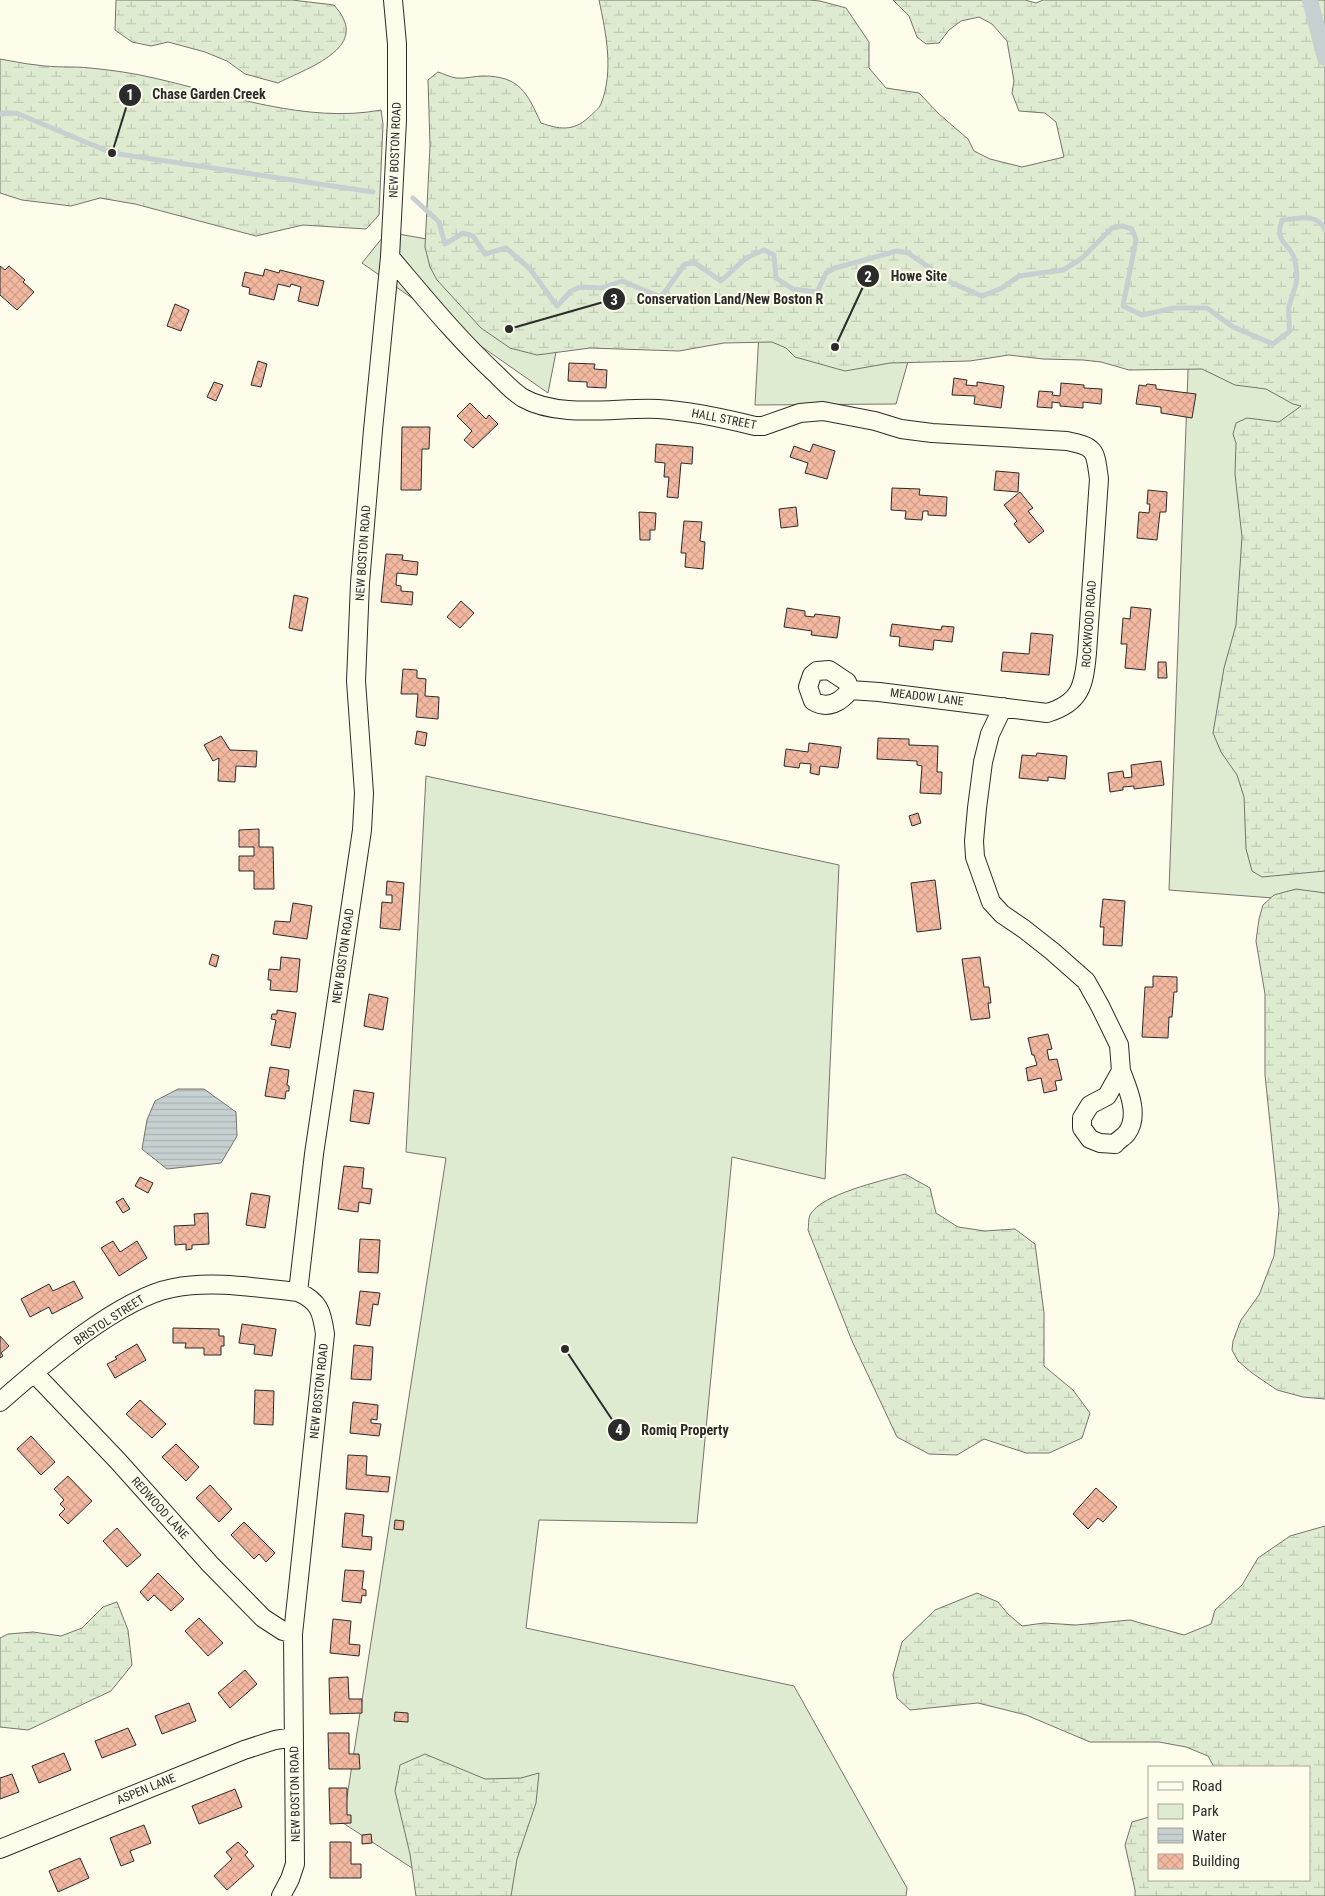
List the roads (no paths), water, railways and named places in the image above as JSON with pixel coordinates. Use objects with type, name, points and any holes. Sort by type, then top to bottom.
[{"type":"street","name":"NEW BOSTON ROAD","points":[[281,1896],[295,1864],[293,1634],[325,1334],[323,1319],[312,1298],[298,1292],[314,1154],[362,830],[364,793],[356,681],[360,583],[390,257],[397,111],[398,44],[393,0]]},
{"type":"street","name":"HALL STREET","points":[[390,257],[455,333],[485,364],[523,398],[538,404],[570,410],[679,410],[755,426],[763,426],[800,413],[823,411],[868,419],[901,429],[932,433],[1028,438],[1082,444],[1091,449],[1095,454],[1098,472]]},
{"type":"street","name":"ROCKWOOD ROAD","points":[[1003,706],[1047,713],[1060,709],[1072,701],[1082,686],[1087,653],[1098,472]]},
{"type":"street","name":"MEADOW LANE","points":[[850,690],[1003,706]]},
{"type":"street","points":[[1003,706],[990,734],[983,762],[974,841],[975,857],[979,870],[991,902],[1002,914],[1052,951],[1086,981],[1119,1045],[1121,1071]]},
{"type":"street","name":"BRISTOL STREET","points":[[0,1402],[34,1373],[100,1323],[143,1297],[171,1288],[217,1286],[298,1292]]},
{"type":"street","name":"REDWOOD LANE","points":[[34,1373],[118,1461],[210,1564],[263,1618],[283,1631],[293,1634]]},
{"type":"street","name":"ASPEN LANE","points":[[0,1849],[244,1750],[275,1740],[294,1737]]},
{"type":"water","points":[[178,1089],[204,1089],[236,1112],[237,1136],[221,1163],[167,1169],[142,1149],[147,1120],[155,1101]]},
{"type":"waterway","points":[[1310,0],[1325,58]]},
{"type":"waterway","points":[[0,114],[16,113],[112,153],[373,192]]},
{"type":"waterway","points":[[413,198],[439,222],[445,244],[463,233],[473,236],[485,254],[506,248],[530,269],[557,306],[571,291],[581,287],[602,288],[622,281],[661,297],[685,264],[695,263],[721,281],[746,258],[764,250],[774,255],[776,278],[793,289],[817,292],[826,273],[835,268],[897,251],[908,253],[952,283],[982,296],[1002,288],[1019,276],[1063,270],[1081,259],[1112,228],[1122,226],[1132,229],[1136,240],[1123,306],[1142,315],[1174,308],[1207,308],[1233,327],[1273,344],[1290,331],[1289,307],[1297,280],[1293,255],[1281,239],[1280,228],[1282,220],[1312,219],[1322,224],[1325,230]]},
{"type":"place","name":"Chase Garden Creek","points":[[112,153]]},
{"type":"place","name":"Conservation Land/New Boston R","points":[[509,329]]},
{"type":"place","name":"Howe Site","points":[[835,347]]},
{"type":"place","name":"Romiq Property","points":[[565,1349]]}]
